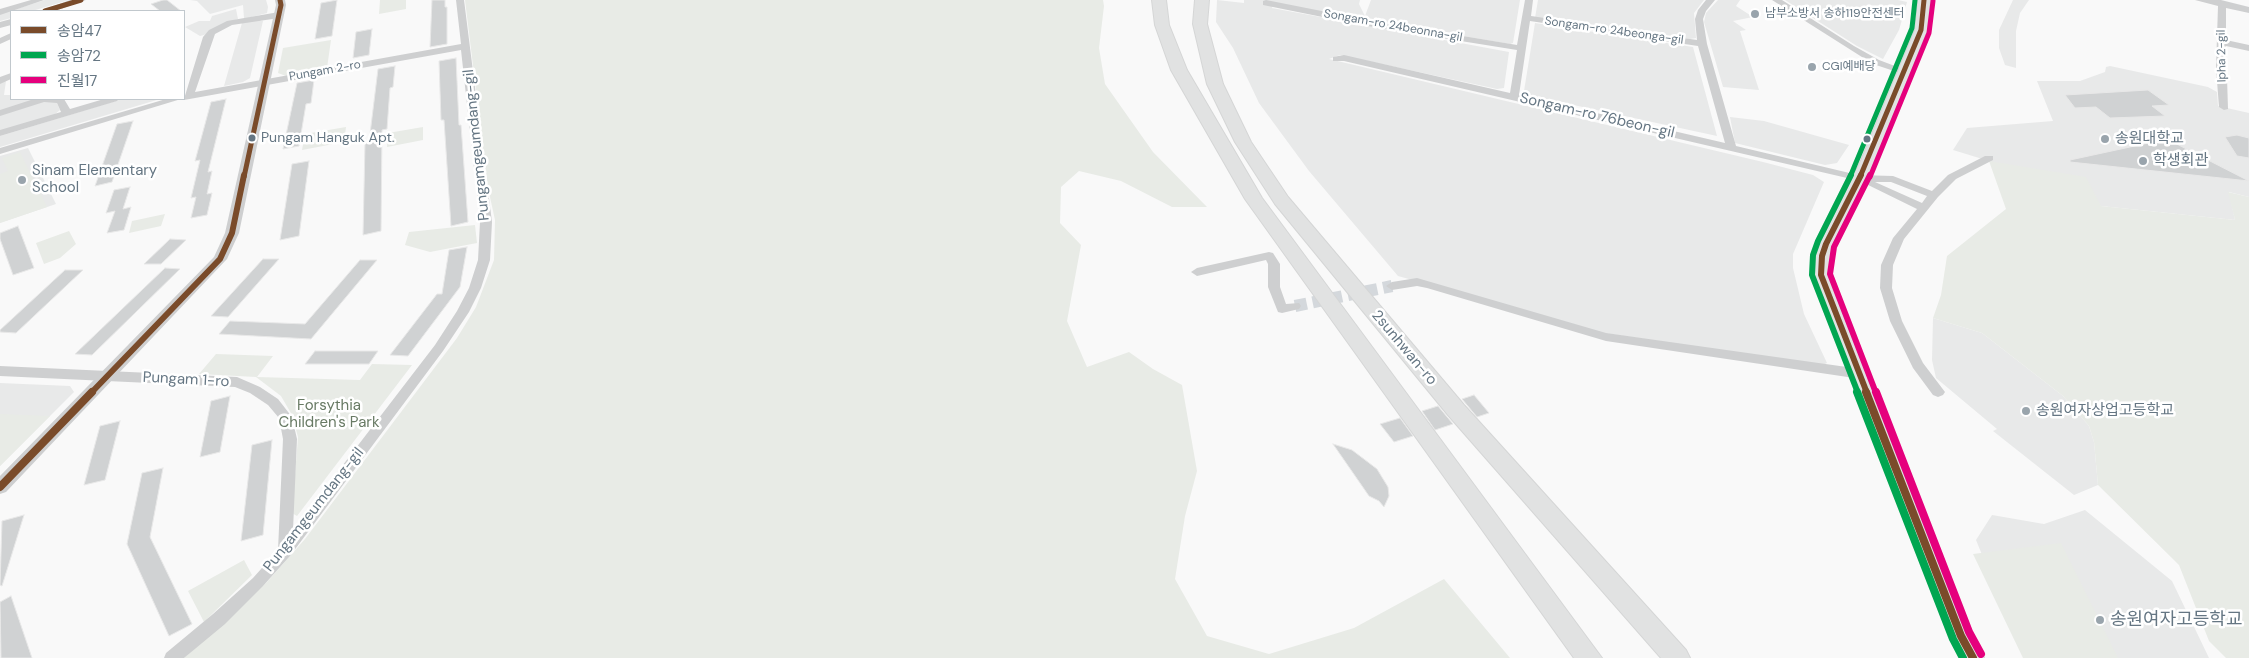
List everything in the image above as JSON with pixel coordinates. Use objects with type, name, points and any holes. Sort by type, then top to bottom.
[{"type":"highway","name":"2sunhwan-ro","points":[[1159,0],[1162,25],[1179,70],[1201,111],[1254,199],[1589,658]]},
{"type":"highway","name":"2sunhwan-ro","points":[[1202,0],[1200,24],[1215,84],[1243,142],[1281,200],[1456,410],[1677,658]]},
{"type":"main road","points":[[1924,0],[1920,30],[1867,163],[1826,244],[1822,256],[1821,275],[1861,374],[1960,636],[1973,658]]},
{"type":"street","points":[[0,12],[40,0]]},
{"type":"street","points":[[48,10],[81,0]]},
{"type":"street","points":[[0,487],[220,259],[232,233],[279,15],[280,0]]},
{"type":"street","name":"Pungamgeumdang-gil","points":[[172,658],[252,588],[285,552],[439,348],[463,312],[481,272],[486,222],[460,0]]},
{"type":"street","points":[[1514,97],[1529,0]]},
{"type":"street","name":"Songam-ro 24beonga-gil","points":[[1711,0],[1700,15],[1702,44],[1731,148]]},
{"type":"street","points":[[1776,0],[1876,62],[1903,71]]},
{"type":"street","points":[[2199,0],[2218,2],[2249,10]]},
{"type":"street","name":"Ipha 2-gil","points":[[2218,2],[2224,107]]},
{"type":"street","name":"Songam-ro 24beonna-gil","points":[[1266,3],[1376,24],[1521,48]]},
{"type":"street","points":[[186,96],[195,78],[208,37],[212,32],[230,23],[279,15]]},
{"type":"street","name":"Songam-ro 24beonga-gil","points":[[1526,18],[1702,44]]},
{"type":"street","points":[[2221,42],[2249,48]]},
{"type":"street","name":"Pungam 2-ro","points":[[186,96],[466,46]]},
{"type":"street","name":"Songam-ro 76beon-gil","points":[[1336,59],[1344,58],[1858,178]]},
{"type":"street","points":[[185,80],[195,78]]},
{"type":"street","points":[[0,112],[40,100]]},
{"type":"street","points":[[60,100],[67,113]]},
{"type":"street","points":[[0,133],[111,100]]},
{"type":"street","points":[[0,151],[173,100]]},
{"type":"street","points":[[1938,392],[1918,365],[1896,322],[1886,288],[1887,265],[1894,245],[1923,208],[1952,177],[1989,158]]},
{"type":"street","points":[[1858,178],[1893,179],[1934,196]]},
{"type":"street","points":[[1858,178],[1923,208]]},
{"type":"street","points":[[1197,272],[1269,256],[1274,264],[1274,287],[1282,308],[1295,306]]},
{"type":"street","points":[[1392,286],[1417,282],[1428,284],[1606,337],[1861,374]]},
{"type":"street","name":"Pungam 1-ro","points":[[0,371],[237,382],[273,402],[285,417],[290,440],[285,552]]},
{"type":"shaded area","points":[[45,0],[69,0],[35,10],[13,10]]},
{"type":"shaded area","points":[[190,0],[266,0],[268,7],[267,13],[244,18],[243,5],[210,14],[197,1]]},
{"type":"shaded area","points":[[1217,0],[1244,3],[1244,0],[1360,0],[1359,4],[1365,16],[1371,0],[1520,0],[1513,43],[1510,44],[1273,4],[1272,8],[1509,52],[1504,88],[1497,89],[1340,55],[1329,59],[1763,162],[1813,175],[1824,182],[1793,254],[1793,268],[1804,314],[1827,363],[1823,365],[1603,333],[1398,276],[1309,171],[1259,103],[1233,48],[1216,22]]},
{"type":"shaded area","points":[[1538,0],[1704,0],[1694,13],[1696,38],[1690,39],[1535,18]]},
{"type":"shaded area","points":[[1718,0],[1740,0],[1736,6],[1753,17],[1733,21],[1746,30],[1740,31],[1759,90],[1723,87],[1704,22],[1706,13]]},
{"type":"shaded area","points":[[1785,0],[1898,0],[1907,2],[1899,30],[1883,59],[1857,46]]},
{"type":"shaded area","points":[[2013,0],[2029,0],[2020,13],[2016,31],[2016,68],[2005,65],[1999,48],[1999,30]]},
{"type":"shaded area","points":[[236,9],[238,19],[215,28],[204,35],[200,36],[185,27],[199,21],[210,21],[212,16]]},
{"type":"shaded area","points":[[10,11],[10,18],[0,21],[0,14]]},
{"type":"shaded area","points":[[263,21],[250,78],[243,82],[224,86],[242,23]]},
{"type":"shaded area","points":[[1535,23],[1693,47],[1717,136],[1532,96],[1524,91]]},
{"type":"shaded area","name":"송원대학교","points":[[2110,66],[2208,87],[2217,92],[2218,106],[2249,113],[2249,197],[2229,192],[2235,220],[2101,206],[1989,161],[1953,150],[1967,128],[2053,121],[2037,81],[2080,81],[2105,72],[2106,67]]},
{"type":"shaded area","points":[[6,81],[4,95],[10,95],[10,100],[34,100],[0,111],[0,83]]},
{"type":"shaded area","points":[[119,100],[157,100],[0,147],[0,136]]},
{"type":"shaded area","points":[[44,101],[56,101],[60,110],[54,115],[0,131],[0,114]]},
{"type":"shaded area","points":[[1730,117],[1764,121],[1849,145],[1837,163],[1825,165],[1735,143]]},
{"type":"shaded area","name":"Sinam Elementary School","points":[[28,148],[56,204],[0,223],[0,156]]},
{"type":"shaded area","name":"송원여자상업고등학교","points":[[1933,318],[1982,333],[2063,396],[2089,426],[2094,442],[2098,485],[2074,495],[1993,431],[1997,429],[1936,378],[1932,360]]},
{"type":"shaded area","points":[[0,383],[70,386],[74,392],[0,466]]},
{"type":"shaded area","name":"송원여자고등학교","points":[[2085,510],[2172,581],[2209,658],[2024,658],[1976,540],[1992,515],[2044,524]]},
{"type":"green space","points":[[380,0],[406,0],[406,9],[379,14]]},
{"type":"green space","points":[[465,0],[1103,0],[1099,48],[1105,84],[1153,152],[1207,207],[1172,207],[1121,181],[1079,171],[1061,187],[1060,223],[1081,245],[1067,321],[1087,367],[1129,352],[1153,369],[1182,385],[1197,471],[1185,516],[1175,579],[1207,636],[1269,654],[1354,628],[1444,579],[1510,658],[184,658],[267,582],[305,539],[457,338],[476,307],[494,260],[495,220],[488,188]]},
{"type":"green space","points":[[331,40],[327,68],[286,76],[278,73],[283,48]]},
{"type":"green space","points":[[346,127],[344,142],[302,150],[305,134]]},
{"type":"green space","points":[[423,127],[423,140],[387,147],[388,133]]},
{"type":"green space","name":"Sinam Elementary School","points":[[20,152],[47,207],[0,223],[0,174],[8,171],[2,158]]},
{"type":"green space","points":[[1989,161],[2086,177],[2101,206],[2235,220],[2228,192],[2249,197],[2249,658],[2226,658],[2209,641],[2179,565],[2098,485],[2094,442],[2089,426],[2063,396],[1982,333],[1933,318],[1941,295],[1947,256],[2006,209]]},
{"type":"green space","points":[[165,214],[161,226],[129,233],[132,221]]},
{"type":"green space","points":[[475,225],[477,243],[430,252],[405,245],[409,232]]},
{"type":"green space","points":[[69,231],[76,244],[60,258],[44,264],[36,243]]},
{"type":"green space","name":"Forsythia Children's Park","points":[[216,354],[273,356],[257,377],[360,380],[372,364],[412,365],[297,516],[292,513],[298,437],[292,415],[281,396],[256,377],[199,374]]},
{"type":"green space","points":[[0,414],[50,416],[0,466]]},
{"type":"green space","points":[[2061,543],[2118,658],[2023,658],[1973,554]]},
{"type":"green space","points":[[244,560],[252,575],[204,622],[188,591]]},
{"type":"building","points":[[167,0],[180,10],[159,10],[151,4]]},
{"type":"building","points":[[337,0],[332,36],[315,39],[321,3]]},
{"type":"building","points":[[432,0],[445,0],[445,7],[447,7],[447,44],[430,47]]},
{"type":"building","points":[[372,29],[369,55],[353,58],[356,32]]},
{"type":"building","points":[[456,58],[459,125],[461,125],[468,222],[451,226],[444,120],[441,120],[439,61]]},
{"type":"building","points":[[395,66],[393,87],[390,88],[387,129],[382,130],[381,231],[363,235],[365,143],[369,142],[378,69]]},
{"type":"building","points":[[314,80],[311,103],[306,104],[299,146],[283,149],[297,83]]},
{"type":"building","points":[[2148,90],[2169,105],[2152,106],[2165,116],[2110,118],[2096,107],[2075,108],[2065,95]]},
{"type":"building","points":[[226,99],[208,172],[212,171],[207,194],[212,193],[207,215],[191,218],[196,197],[191,198],[200,160],[195,161],[211,102]]},
{"type":"building","points":[[133,121],[112,182],[95,186],[117,124]]},
{"type":"building","points":[[2237,135],[2249,138],[2249,158],[2237,156],[2225,137]]},
{"type":"building","name":"학생회관","points":[[2167,139],[2249,181],[2070,162],[2070,160]]},
{"type":"building","points":[[309,161],[299,236],[280,240],[292,164]]},
{"type":"building","points":[[130,187],[123,209],[131,207],[124,230],[107,233],[115,211],[106,213],[114,190]]},
{"type":"building","points":[[18,226],[34,268],[13,275],[0,239],[0,233]]},
{"type":"building","points":[[170,239],[186,240],[161,264],[144,264]]},
{"type":"building","points":[[467,247],[460,287],[408,356],[390,355],[437,294],[442,294],[449,250]]},
{"type":"building","points":[[263,259],[279,259],[228,317],[211,316]]},
{"type":"building","points":[[360,260],[377,260],[311,339],[219,334],[230,321],[305,324]]},
{"type":"building","points":[[165,268],[180,269],[92,355],[75,354]]},
{"type":"building","points":[[65,270],[83,270],[16,333],[0,332],[0,330]]},
{"type":"building","points":[[315,351],[378,351],[369,364],[305,364]]},
{"type":"building","points":[[1474,395],[1489,413],[1477,417],[1462,399]]},
{"type":"building","points":[[230,396],[220,452],[200,457],[211,401]]},
{"type":"building","points":[[1438,406],[1453,424],[1435,430],[1422,411]]},
{"type":"building","points":[[1400,418],[1413,436],[1394,442],[1380,424]]},
{"type":"building","points":[[120,421],[105,480],[84,485],[100,426]]},
{"type":"building","points":[[272,440],[263,535],[241,541],[252,445]]},
{"type":"building","points":[[1333,444],[1352,450],[1377,469],[1388,487],[1389,496],[1384,507],[1379,501],[1369,496]]},
{"type":"building","points":[[163,468],[150,537],[192,624],[169,636],[127,544],[142,473]]},
{"type":"building","points":[[24,515],[2,586],[0,585],[2,521]]},
{"type":"building","points":[[11,596],[32,658],[1,658],[0,602]]},
{"type":"tunnel","points":[[1295,306],[1392,286]]},
{"type":"transit line","name":"송암47","points":[[48,10],[81,0]]},
{"type":"transit line","name":"송암47","points":[[0,487],[220,259],[232,233],[281,5],[280,0]]},
{"type":"transit line","name":"송암72","points":[[1915,0],[1912,28],[1859,159],[1818,241],[1813,255],[1812,275],[1953,639],[1963,658]]},
{"type":"transit line","name":"송암47","points":[[1924,0],[1921,30],[1867,163],[1826,244],[1822,256],[1821,275],[1961,636],[1973,658]]},
{"type":"transit line","name":"진월17","points":[[1933,1],[1929,33],[1875,166],[1834,247],[1830,274],[1969,632],[1981,654]]},
{"type":"place","name":"남부소방서 송하119안전센터","points":[[1755,14]]},
{"type":"place","name":"CGI예배당","points":[[1812,67]]},
{"type":"place","name":"Pungam Hanguk Apt.","points":[[252,138]]},
{"type":"place","name":"송원대학교","points":[[2105,139]]},
{"type":"place","name":"학생회관","points":[[2143,161]]},
{"type":"place","name":"Sinam Elementary School","points":[[22,180]]},
{"type":"place","name":"송원여자상업고등학교","points":[[2026,411]]},
{"type":"place","name":"송원여자고등학교","points":[[2100,620]]}]
